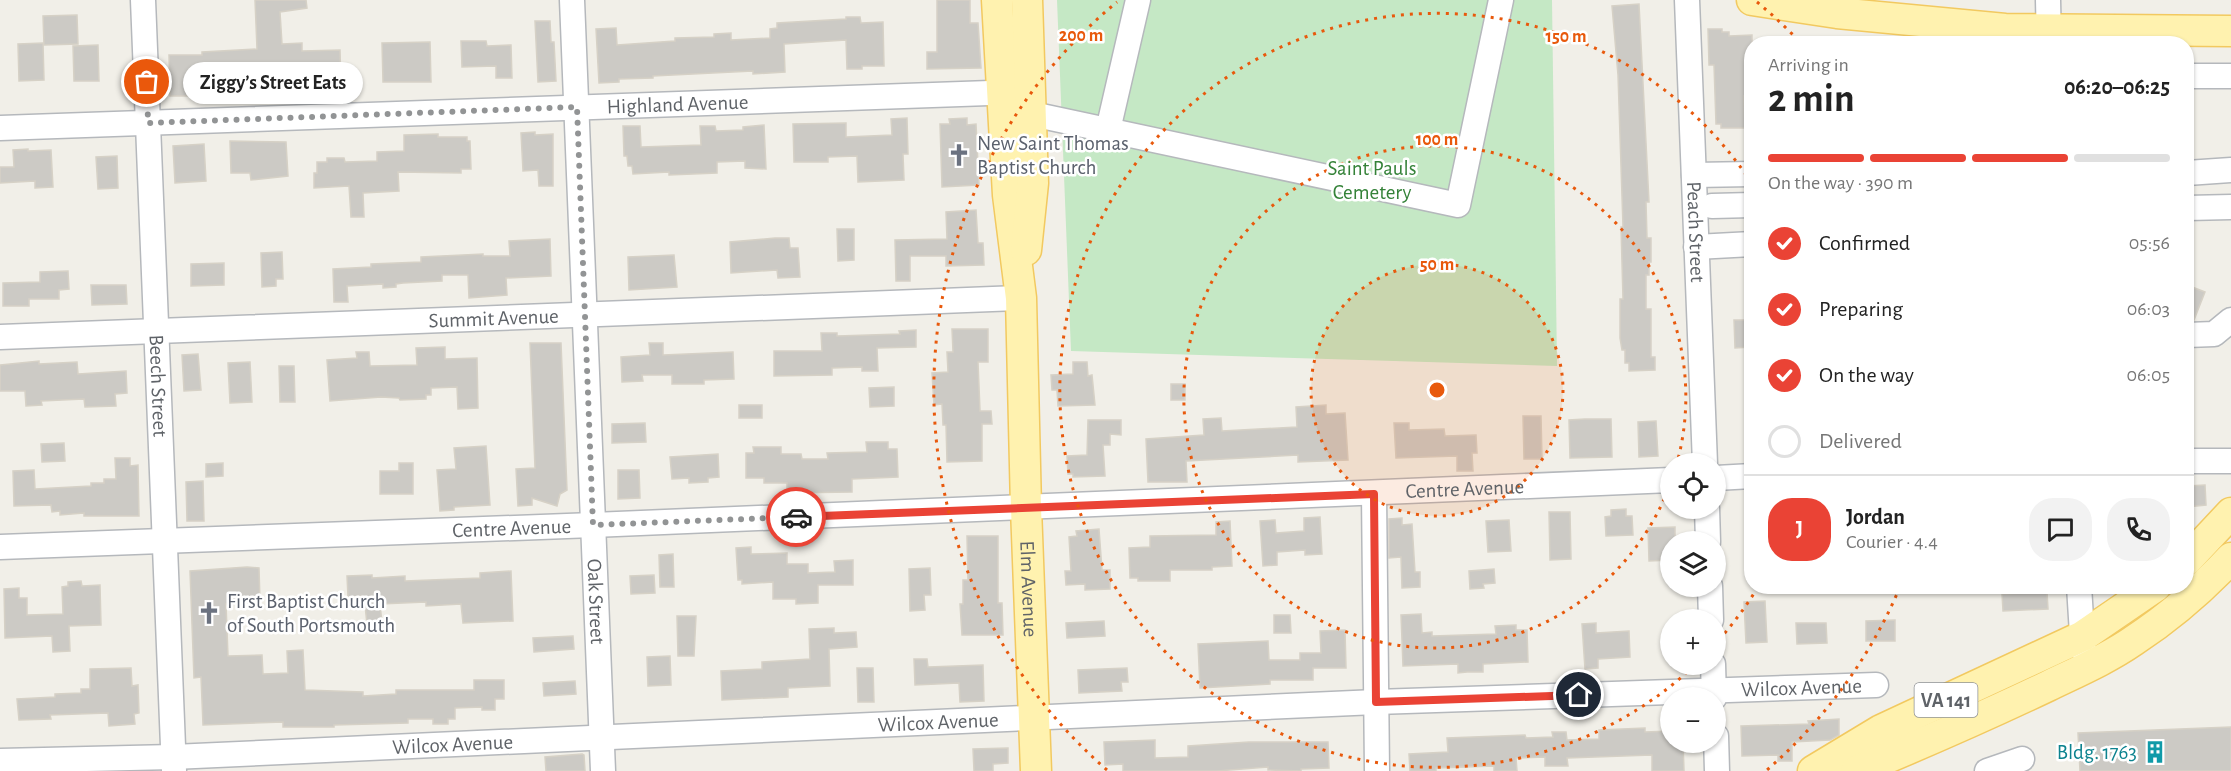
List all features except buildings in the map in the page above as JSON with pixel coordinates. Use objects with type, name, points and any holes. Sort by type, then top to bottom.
[{"type":"main road","name":"Elm Avenue","points":[[997,0],[1021,99],[1033,183],[1021,298],[1036,771]]},
{"type":"main road","name":"Elm Avenue","points":[[1021,99],[1027,0]]},
{"type":"main road","points":[[1752,0],[1837,13],[1935,33],[2005,29],[2044,36]]},
{"type":"main road","points":[[2122,36],[2230,30]]},
{"type":"main road","points":[[2194,553],[2231,513]]},
{"type":"main road","name":"VA 141","points":[[2194,594],[2231,558]]},
{"type":"main road","points":[[2166,616],[2231,572]]},
{"type":"main road","name":"VA 141","points":[[1813,771],[1881,730],[2083,636],[2144,594]]},
{"type":"main road","name":"VA 141","points":[[1856,771],[1963,727],[2085,668],[2133,641],[2194,594]]},
{"type":"street","name":"Beech Street","points":[[143,0],[174,764]]},
{"type":"street","name":"Oak Street","points":[[572,0],[603,771]]},
{"type":"street","points":[[1108,130],[1138,0]]},
{"type":"street","name":"Highland Avenue","points":[[0,128],[577,107],[1021,99],[1108,130],[1458,205],[1501,0]]},
{"type":"street","name":"Peach Street","points":[[1687,0],[1705,453]]},
{"type":"street","points":[[2048,0],[2049,36]]},
{"type":"street","points":[[2194,76],[2231,76]]},
{"type":"street","points":[[2194,173],[2231,170]]},
{"type":"street","points":[[1694,175],[1744,174]]},
{"type":"street","points":[[1712,206],[1744,205]]},
{"type":"street","points":[[2194,208],[2231,207]]},
{"type":"street","points":[[1696,247],[1744,244]]},
{"type":"street","name":"Summit Avenue","points":[[0,337],[1021,298]]},
{"type":"street","points":[[2194,335],[2214,334],[2231,320]]},
{"type":"street","points":[[2194,461],[2231,461]]},
{"type":"street","points":[[1726,477],[1744,476]]},
{"type":"street","name":"Centre Avenue","points":[[0,548],[1374,494],[1660,481]]},
{"type":"street","points":[[1374,494],[1377,771]]},
{"type":"street","points":[[2080,594],[2085,668]]},
{"type":"street","name":"Wilcox Avenue","points":[[1726,693],[1876,685]]},
{"type":"street","name":"Wilcox Avenue","points":[[0,761],[174,764],[602,737],[1376,702],[1660,695]]},
{"type":"street","points":[[1716,753],[1717,771]]},
{"type":"street","points":[[1988,771],[2022,759]]},
{"type":"green space","name":"Saint Pauls Cemetery","points":[[1057,0],[1552,0],[1557,366],[1071,351]]},
{"type":"way so far","points":[[147,82],[148,123],[577,107],[593,525],[796,517]]},
{"type":"place","name":"Ziggy’s Street Eats","points":[[147,82]]},
{"type":"place","name":"New Saint Thomas Baptist Church","points":[[959,155]]},
{"type":"place","name":"First Baptist Church of South Portsmouth","points":[[209,613]]},
{"type":"place","name":"Bldg. 1763","points":[[2155,752]]},
{"type":"route","points":[[796,517],[1374,494],[1376,702],[1579,695]]}]
